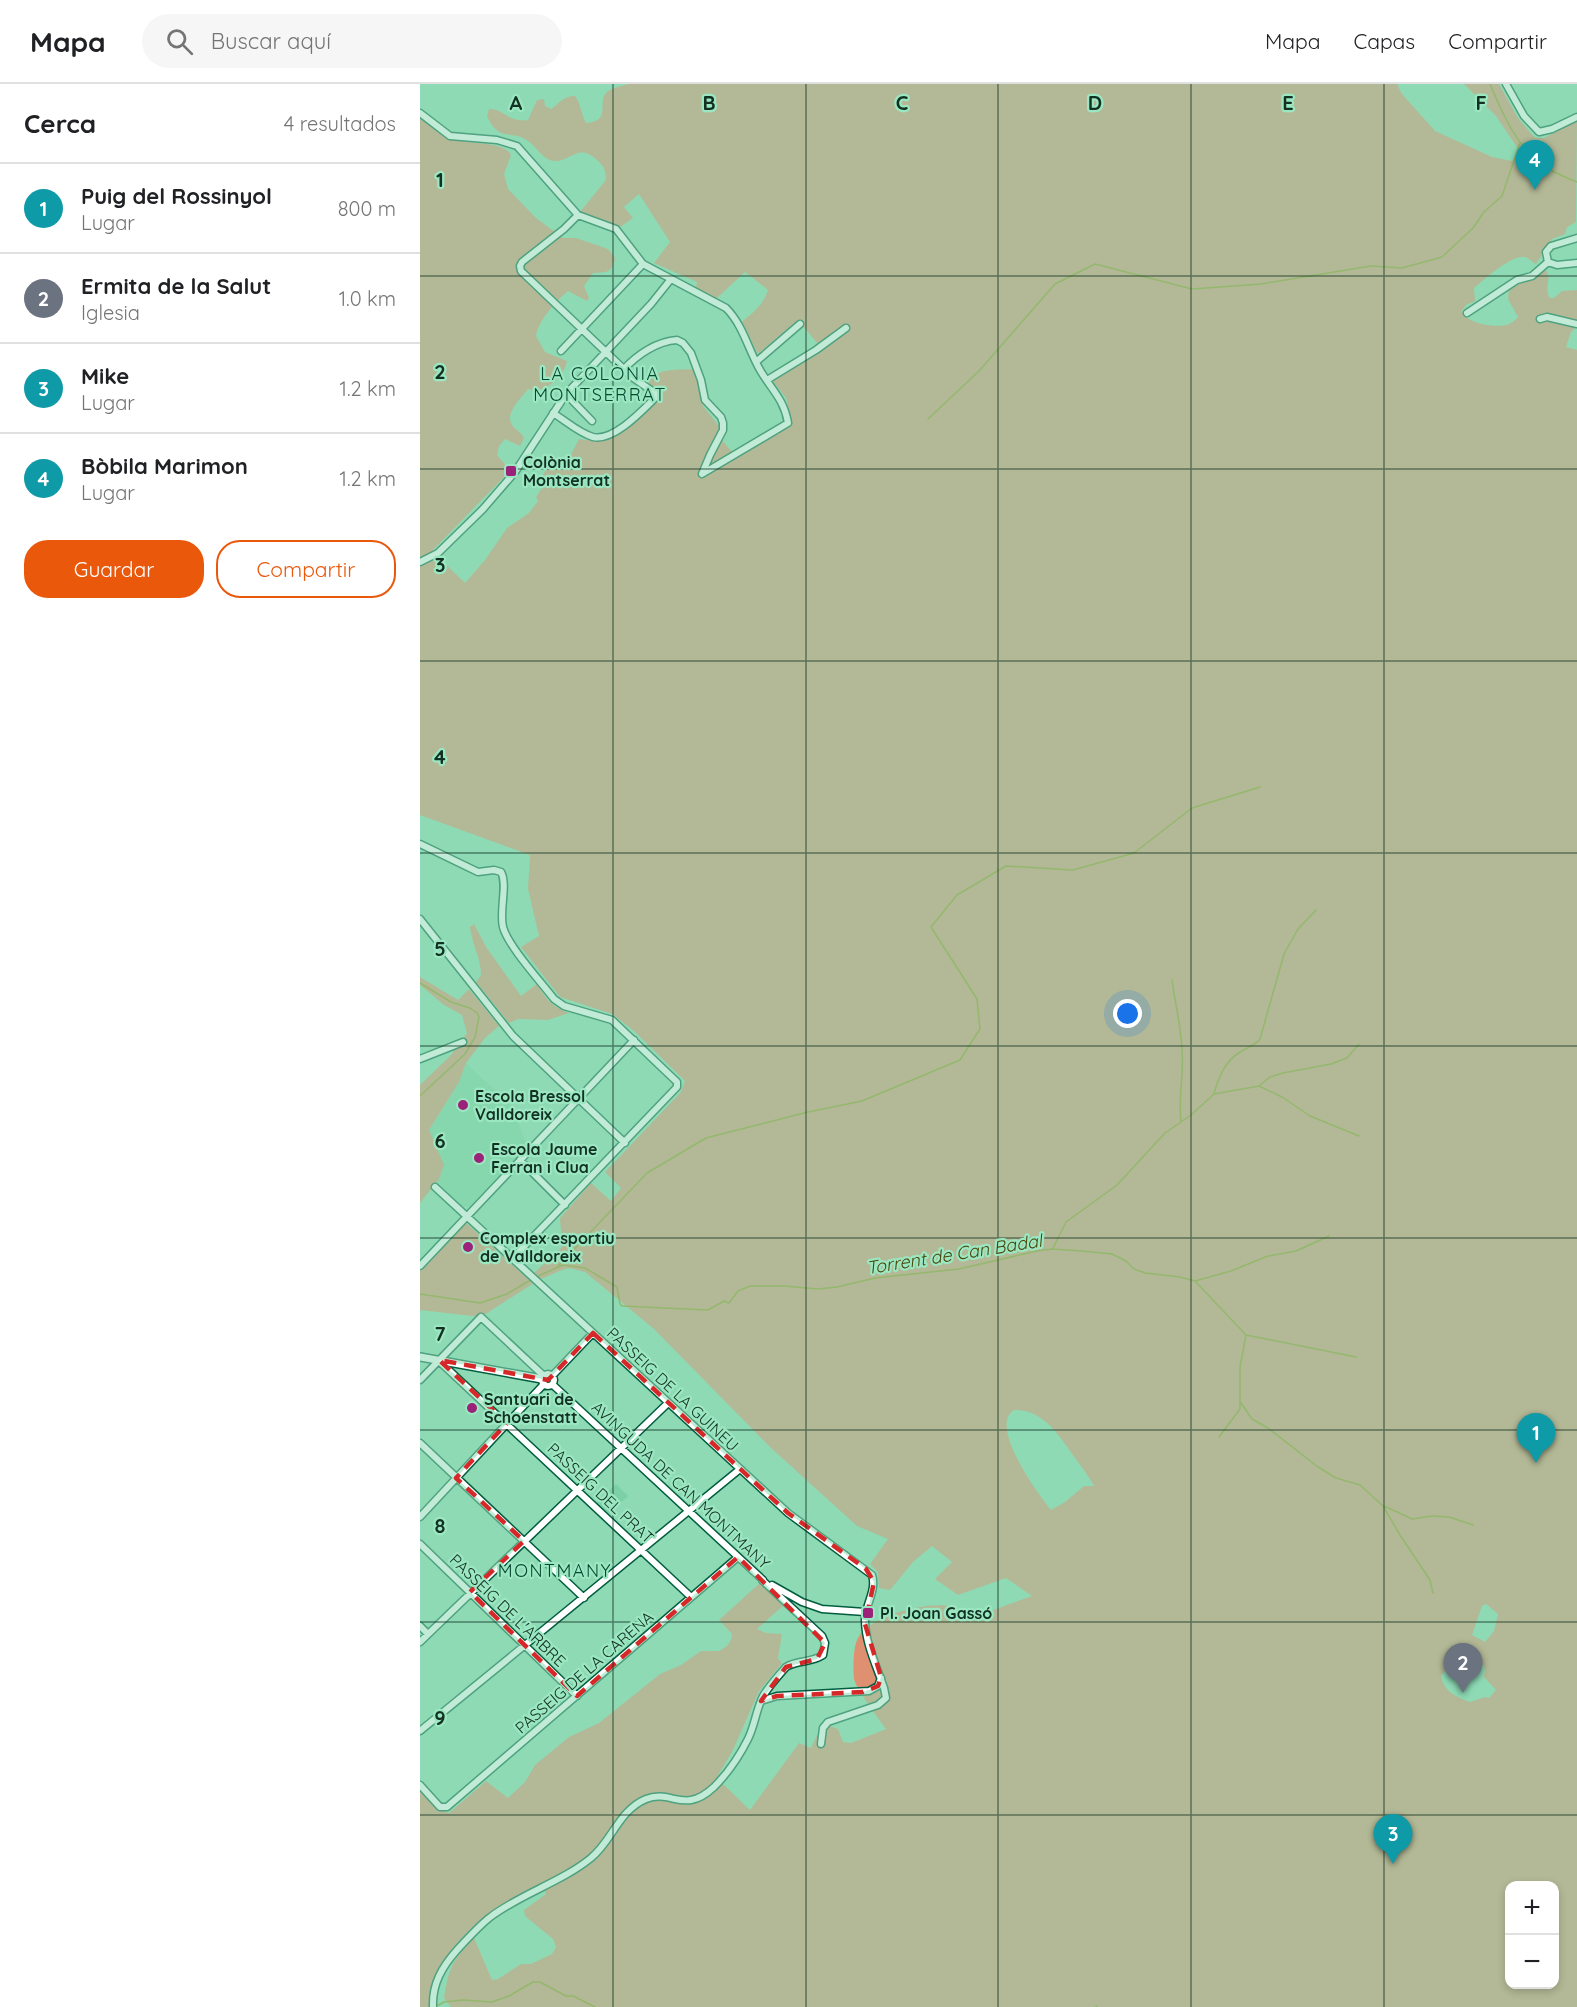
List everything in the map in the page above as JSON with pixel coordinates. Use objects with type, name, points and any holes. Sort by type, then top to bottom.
[{"type":"street","points":[[1506,84],[1524,116],[1537,131],[1546,132],[1577,117]]},
{"type":"street","points":[[420,112],[450,136],[497,141],[512,144],[522,150],[578,215],[620,232],[642,264],[718,303],[732,314],[756,362],[780,398],[788,423],[702,474],[723,430],[723,423],[721,417],[705,400],[701,380],[688,348],[677,340],[665,342],[635,357],[624,369]]},
{"type":"street","points":[[554,413],[584,433],[596,438],[618,430],[655,398],[655,393],[624,369],[552,303],[521,271],[520,266],[578,215]]},
{"type":"street","points":[[1548,262],[1546,252],[1551,246],[1577,238]]},
{"type":"street","points":[[1548,262],[1557,265],[1577,263]]},
{"type":"street","points":[[1467,313],[1517,280],[1532,276],[1548,262]]},
{"type":"street","points":[[561,351],[642,264]]},
{"type":"street","points":[[420,562],[444,548],[483,509],[515,472],[566,394],[651,304],[671,279]]},
{"type":"street","points":[[1540,319],[1547,317],[1577,324]]},
{"type":"street","points":[[756,362],[800,324]]},
{"type":"street","points":[[767,380],[816,350],[846,328]]},
{"type":"street","points":[[566,394],[592,421]]},
{"type":"street","points":[[420,844],[478,872],[494,870],[501,872],[504,879],[502,913],[504,930],[554,999],[564,1006],[612,1020],[677,1082],[677,1087],[513,1259]]},
{"type":"street","points":[[420,919],[508,1030],[625,1143]]},
{"type":"street","points":[[420,1266],[634,1040]]},
{"type":"street","points":[[420,1059],[463,1041]]},
{"type":"street","points":[[520,1160],[565,1205]]},
{"type":"street","name":"PASSEIG DE LA GUINEU","points":[[435,1187],[788,1513],[872,1575],[874,1582],[865,1612]]},
{"type":"street","points":[[420,1380],[481,1317],[548,1386],[553,1385],[555,1381],[553,1375]]},
{"type":"street","points":[[553,1375],[593,1333]]},
{"type":"street","points":[[420,1357],[543,1380]]},
{"type":"street","name":"PASSEIG DEL PRAT","points":[[438,1360],[691,1598]]},
{"type":"street","points":[[420,1516],[507,1423],[547,1374],[553,1375]]},
{"type":"street","name":"AVINGUDA DE CAN MONTMANY","points":[[553,1385],[762,1580],[802,1602],[822,1609],[865,1612]]},
{"type":"street","points":[[420,1642],[668,1403]]},
{"type":"street","points":[[420,1443],[584,1598]]},
{"type":"street","points":[[420,1731],[740,1469]]},
{"type":"street","name":"PASSEIG DE L'ARBRE","points":[[420,1545],[577,1696]]},
{"type":"street","name":"PASSEIG DE LA CARENA","points":[[420,1785],[440,1807],[447,1807],[738,1557]]},
{"type":"street","points":[[433,2007],[434,1989],[444,1966],[471,1935],[490,1918],[592,1857],[627,1813],[645,1800],[656,1797],[688,1801],[712,1788],[725,1774],[748,1738],[764,1695],[786,1667],[790,1664],[817,1659],[823,1655],[825,1644],[822,1636],[762,1580]]},
{"type":"street","points":[[821,1744],[823,1728],[828,1722],[884,1701],[886,1694],[866,1629],[865,1612]]},
{"type":"street","points":[[420,1626],[428,1634]]},
{"type":"street","points":[[761,1701],[777,1696],[869,1691],[878,1686],[881,1677]]},
{"type":"highlighted area","points":[[593,1333],[788,1513],[866,1569],[874,1582],[865,1624],[881,1677],[878,1686],[863,1692],[777,1696],[761,1701],[786,1667],[817,1659],[825,1643],[738,1557],[577,1696],[470,1592],[524,1541],[456,1478],[507,1423],[439,1360],[548,1380]]},
{"type":"shaded area","points":[[629,84],[1397,84],[1402,94],[1435,131],[1492,157],[1512,161],[1521,153],[1496,116],[1464,84],[1499,84],[1518,118],[1535,138],[1544,138],[1577,121],[1576,222],[1567,227],[1565,234],[1552,239],[1536,264],[1526,257],[1518,257],[1490,274],[1474,288],[1475,301],[1466,305],[1462,311],[1468,319],[1481,324],[1501,326],[1510,324],[1518,317],[1508,299],[1509,289],[1544,271],[1548,274],[1550,298],[1554,298],[1562,291],[1577,290],[1577,326],[1571,332],[1566,347],[1577,350],[1577,2007],[451,2007],[444,1998],[450,1971],[456,1959],[474,1938],[492,1980],[498,1979],[521,1964],[531,1964],[552,1954],[556,1947],[553,1939],[525,1916],[524,1910],[546,1894],[541,1883],[522,1896],[501,1905],[464,1936],[443,1962],[435,1977],[430,1992],[429,2007],[420,2007],[420,1788],[441,1810],[449,1813],[486,1781],[508,1798],[525,1782],[535,1765],[569,1737],[599,1723],[660,1674],[681,1665],[701,1651],[719,1651],[727,1646],[732,1634],[719,1620],[761,1582],[786,1603],[757,1629],[766,1633],[782,1634],[778,1658],[782,1663],[759,1691],[732,1752],[718,1775],[723,1784],[750,1810],[799,1743],[811,1748],[820,1729],[830,1726],[838,1729],[843,1742],[851,1743],[886,1729],[863,1697],[854,1679],[855,1647],[864,1630],[886,1617],[914,1608],[950,1606],[969,1619],[1032,1596],[1006,1578],[958,1595],[935,1579],[952,1562],[932,1546],[913,1562],[890,1590],[879,1588],[878,1572],[870,1564],[888,1539],[857,1526],[771,1448],[654,1329],[585,1272],[569,1268],[559,1271],[537,1281],[481,1317],[420,1310],[420,1271],[466,1223],[526,1277],[535,1272],[562,1247],[560,1218],[591,1183],[611,1201],[621,1188],[605,1172],[681,1092],[685,1081],[634,1031],[612,1014],[560,997],[521,947],[539,936],[528,889],[530,855],[420,815],[420,116],[435,130],[453,140],[491,145],[507,150],[511,155],[504,174],[508,189],[536,218],[563,238],[576,238],[608,249],[615,258],[610,270],[593,273],[584,286],[589,298],[587,301],[568,291],[544,318],[536,336],[545,352],[567,361],[565,367],[553,383],[541,389],[528,389],[515,405],[511,414],[511,423],[524,438],[520,446],[505,439],[499,446],[497,455],[508,468],[507,474],[432,551],[465,583],[485,560],[507,528],[529,513],[538,501],[536,497],[545,483],[539,480],[553,460],[558,464],[562,459],[567,462],[579,439],[601,439],[613,435],[645,413],[657,395],[655,389],[647,381],[652,377],[669,370],[694,369],[703,406],[719,426],[718,436],[736,456],[792,424],[786,398],[772,380],[822,349],[798,320],[758,354],[742,322],[761,304],[768,290],[745,272],[717,298],[696,288],[697,282],[654,263],[670,242],[639,194],[624,207],[633,218],[620,227],[582,214],[580,212],[606,180],[606,174],[599,162],[585,153],[575,154],[560,161],[550,160],[528,141],[496,130],[487,116],[489,109],[499,111],[516,120],[528,120],[537,100],[544,99],[545,106],[551,109],[565,99],[575,96],[586,123],[594,122],[601,115],[606,93],[613,88]],"holes":[[[1014,1410],[1025,1411],[1043,1419],[1063,1442],[1094,1486],[1084,1486],[1051,1510],[1027,1476],[1011,1444],[1007,1430],[1008,1418]],[[1486,1604],[1498,1614],[1494,1631],[1485,1642],[1472,1635],[1482,1606]],[[1463,1657],[1483,1665],[1484,1677],[1496,1690],[1489,1698],[1485,1697],[1470,1702],[1455,1695],[1444,1685],[1441,1675]]]},
{"type":"shaded area","points":[[474,924],[486,947],[521,996],[537,984],[550,1002],[569,1013],[548,1020],[518,1019],[509,1023],[476,982],[481,975],[470,927]]},
{"type":"shaded area","points":[[420,977],[458,1000],[469,989],[499,1026],[485,1038],[466,1063],[459,1082],[429,1130],[444,1165],[439,1179],[420,1203],[420,1085],[451,1055],[467,1033],[462,1015],[444,1005],[420,985]]},
{"type":"shaded area","name":"Escola Jaume Ferran i Clua","points":[[466,1063],[513,1107],[527,1147],[470,1207],[461,1206],[435,1183],[439,1179],[429,1130],[459,1082]]},
{"type":"shaded area","points":[[616,1484],[628,1496],[608,1515],[596,1503]]},
{"type":"waterway","points":[[1490,84],[1512,131],[1528,152],[1547,168],[1577,182]]},
{"type":"waterway","points":[[928,419],[979,371],[1055,284],[1095,264],[1192,289],[1261,284],[1371,266],[1402,268],[1442,257],[1502,196],[1520,143]]},
{"type":"waterway","points":[[558,1266],[647,1173],[706,1138],[862,1101],[960,1060],[980,1029],[977,999],[931,927],[957,895],[1006,866],[1073,870],[1134,853],[1192,808],[1260,787]]},
{"type":"waterway","points":[[1214,1093],[1220,1075],[1230,1060],[1260,1039],[1284,954],[1298,929],[1316,910]]},
{"type":"waterway","points":[[1172,980],[1182,1050],[1181,1122]]},
{"type":"waterway","points":[[420,983],[451,1002],[470,1008],[479,1017],[475,1037],[465,1054],[420,1096]]},
{"type":"waterway","points":[[1053,1248],[1066,1222],[1117,1185],[1165,1133],[1191,1115],[1214,1094],[1259,1086],[1270,1077],[1283,1073],[1331,1064],[1347,1058],[1359,1044]]},
{"type":"waterway","points":[[1259,1086],[1282,1097],[1310,1116],[1359,1136]]},
{"type":"waterway","points":[[1195,1281],[1231,1271],[1268,1256],[1296,1251],[1329,1236]]},
{"type":"waterway","name":"Torrent de Can Badal","points":[[536,1277],[563,1265],[585,1268],[617,1287],[622,1306],[708,1310],[724,1301],[729,1303],[738,1291],[750,1286],[818,1289],[837,1287],[875,1278],[959,1269],[1052,1249],[1112,1254],[1126,1261],[1134,1269],[1145,1273],[1195,1281],[1246,1335],[1356,1357]]},
{"type":"waterway","name":"Torrent de Can Badal","points":[[420,1294],[480,1303],[507,1294],[532,1279]]},
{"type":"waterway","points":[[1219,1437],[1240,1409],[1240,1367],[1246,1335]]},
{"type":"waterway","points":[[1241,1403],[1252,1419],[1268,1428],[1318,1467],[1336,1478],[1360,1485],[1382,1505],[1412,1519],[1432,1516],[1449,1517],[1473,1525]]},
{"type":"waterway","points":[[1383,1506],[1430,1580],[1433,1593]]},
{"type":"waterway","points":[[435,2007],[444,2002],[463,2000],[492,2002],[509,1996],[533,1982],[540,1982],[566,1996],[573,1996],[595,2007]]},
{"type":"place","name":"Bòbila Marimon","points":[[1535,190]]},
{"type":"place","name":"Colònia Montserrat","points":[[511,471]]},
{"type":"place","name":"Escola Bressol Valldoreix","points":[[463,1105]]},
{"type":"place","name":"Escola Jaume Ferran i Clua","points":[[479,1158]]},
{"type":"place","name":"Complex esportiu de Valldoreix","points":[[468,1247]]},
{"type":"place","name":"Santuari de Schoenstatt","points":[[472,1408]]},
{"type":"place","name":"Puig del Rossinyol","points":[[1536,1463]]},
{"type":"place","name":"Pl. Joan Gassó","points":[[868,1613]]},
{"type":"place","name":"Ermita de la Salut","points":[[1463,1693]]},
{"type":"place","name":"Mike","points":[[1393,1864]]},
{"type":"district","name":"LA COLÒNIA MONTSERRAT","points":[[600,383]]},
{"type":"district","name":"MONTMANY","points":[[555,1570]]}]
